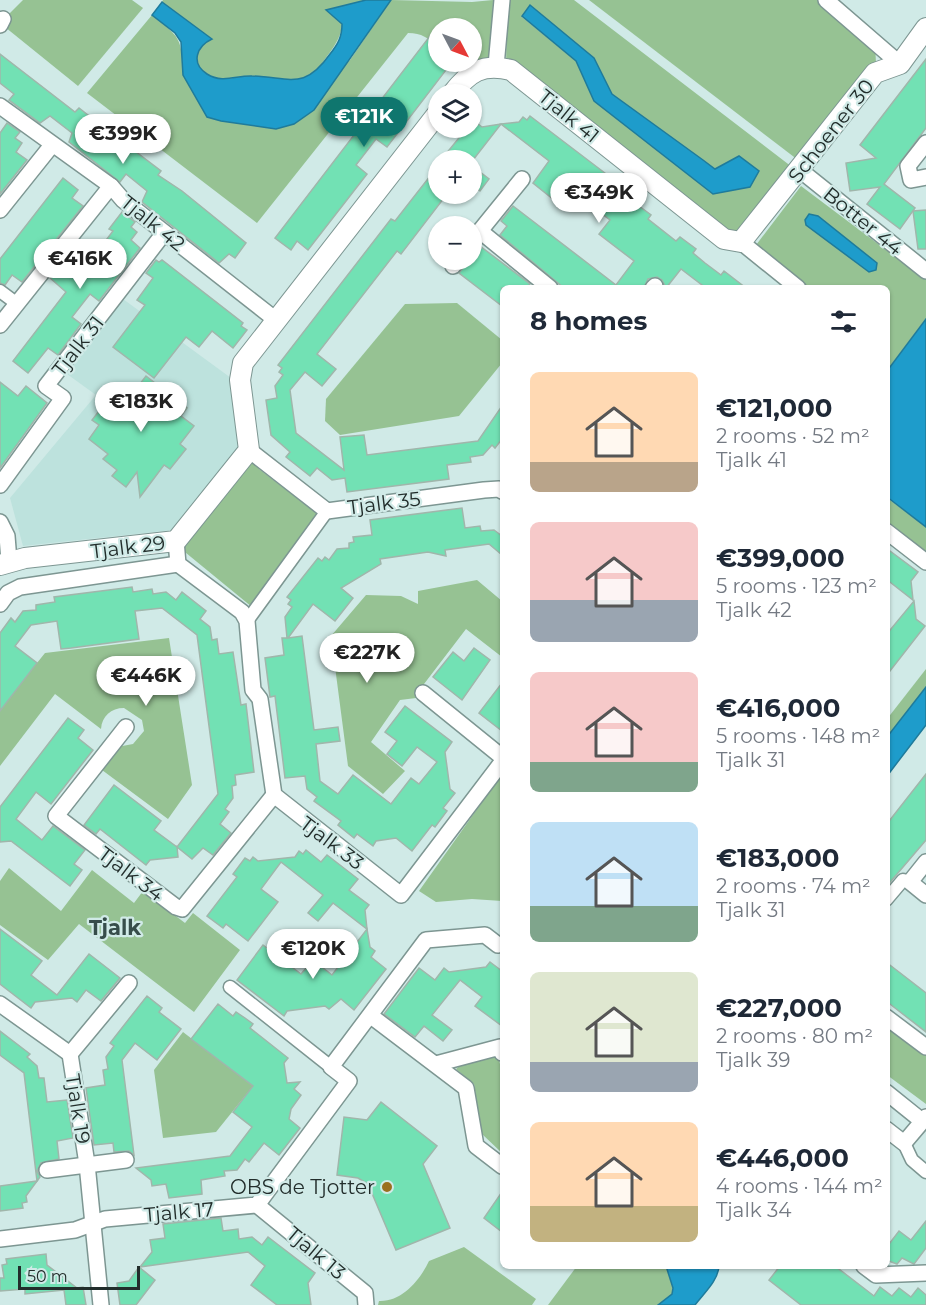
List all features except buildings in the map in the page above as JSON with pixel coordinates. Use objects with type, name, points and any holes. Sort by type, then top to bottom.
[{"type":"street","points":[[460,84],[467,75],[496,66],[502,0]]},
{"type":"street","points":[[826,0],[900,64],[926,28]]},
{"type":"street","name":"Schoener 30","points":[[741,242],[875,73],[900,64]]},
{"type":"street","name":"Tjalk 41","points":[[496,66],[511,69],[724,239],[741,242],[794,285]]},
{"type":"street","name":"Tjalk 42","points":[[0,106],[111,186],[123,200],[276,320]]},
{"type":"street","points":[[249,450],[240,371],[243,363],[428,126]]},
{"type":"street","points":[[926,143],[908,166],[911,180],[926,177]]},
{"type":"street","points":[[0,210],[52,145]]},
{"type":"street","name":"Botter 44","points":[[800,170],[926,271]]},
{"type":"street","points":[[482,229],[522,179]]},
{"type":"street","points":[[0,325],[111,186]]},
{"type":"street","name":"Tjalk 31","points":[[0,484],[63,398],[46,386],[164,233]]},
{"type":"street","points":[[482,241],[546,285]]},
{"type":"street","points":[[0,291],[16,303]]},
{"type":"street","name":"Tjalk 35","points":[[249,450],[327,511],[500,488]]},
{"type":"street","name":"Tjalk 29","points":[[5,563],[176,541],[249,450]]},
{"type":"street","points":[[247,621],[327,511]]},
{"type":"street","points":[[0,522],[7,536],[5,563]]},
{"type":"street","points":[[890,534],[926,562]]},
{"type":"street","points":[[176,541],[178,564],[242,612],[247,621],[253,690],[260,699],[274,795]]},
{"type":"street","name":"Tjalk 29","points":[[0,604],[8,593],[20,587],[178,564]]},
{"type":"street","points":[[423,693],[500,755]]},
{"type":"street","name":"Tjalk 34","points":[[126,727],[56,816],[176,908],[182,909],[274,795]]},
{"type":"street","name":"Tjalk 33","points":[[274,795],[401,895],[500,765]]},
{"type":"street","points":[[910,882],[926,862]]},
{"type":"street","points":[[890,895],[903,880],[910,882],[926,895]]},
{"type":"street","points":[[332,1067],[426,940],[485,935],[498,945]]},
{"type":"street","name":"Tjalk 19","points":[[70,1054],[129,983]]},
{"type":"street","points":[[230,987],[349,1081],[257,1204]]},
{"type":"street","name":"Tjalk 19","points":[[0,1004],[70,1054],[87,1164],[102,1305]]},
{"type":"street","points":[[371,1016],[466,1088],[476,1146],[500,1164]]},
{"type":"street","points":[[890,1020],[926,1047]]},
{"type":"street","points":[[436,1064],[500,1047]]},
{"type":"street","points":[[890,1095],[924,1119],[904,1143]]},
{"type":"street","points":[[890,1132],[904,1143],[912,1160],[926,1172]]},
{"type":"street","name":"Tjalk 19","points":[[47,1170],[126,1160]]},
{"type":"street","name":"Tjalk 17","points":[[0,1239],[75,1230],[105,1219],[257,1204]]},
{"type":"street","name":"Tjalk 13","points":[[257,1204],[365,1293],[366,1305]]},
{"type":"street","points":[[868,1269],[876,1275],[926,1273]]},
{"type":"shaded area","points":[[123,299],[231,378],[239,446],[173,530],[23,546],[10,498],[96,395],[67,374]]},
{"type":"green space","points":[[23,0],[132,0],[143,8],[78,86],[0,23]]},
{"type":"green space","points":[[163,0],[366,0],[326,10],[342,24],[341,32],[321,65],[317,78],[235,104],[191,59],[201,44],[211,38],[162,2]]},
{"type":"green space","points":[[391,0],[472,2],[493,0],[491,67],[482,70],[482,18],[428,18],[428,39],[408,33],[257,223],[87,93],[152,15],[169,28],[178,39],[182,53],[183,75],[264,127],[276,129],[350,60]]},
{"type":"green space","points":[[507,0],[574,0],[792,167],[734,240],[506,69]],"holes":[[[530,5],[594,58],[612,94],[715,169],[739,156],[713,194],[594,101],[576,61],[522,17]]]},
{"type":"green space","points":[[589,0],[817,0],[875,45],[876,63],[798,160]]},
{"type":"green space","points":[[801,186],[926,280],[926,319],[890,367],[890,285],[791,285],[750,253]]},
{"type":"green space","points":[[457,303],[500,338],[500,365],[459,416],[340,435],[325,421],[326,399],[405,304]]},
{"type":"green space","points":[[252,449],[259,469],[323,518],[252,607],[180,548]]},
{"type":"green space","points":[[890,500],[926,527],[926,555],[890,529]]},
{"type":"green space","points":[[477,580],[500,599],[500,655],[466,629],[424,684],[427,688],[416,698],[400,700],[371,742],[405,771],[383,794],[348,766],[331,636],[366,595],[401,596],[418,604],[418,591]]},
{"type":"green space","points":[[169,638],[192,785],[168,819],[102,770],[117,747],[133,744],[144,731],[142,720],[124,708],[115,709],[108,714],[103,720],[101,729],[55,694],[0,766],[0,709],[45,653]]},
{"type":"green space","points":[[926,669],[926,687],[890,733],[890,715]]},
{"type":"green space","points":[[500,777],[500,901],[472,899],[436,902],[419,891]]},
{"type":"green space","points":[[9,868],[61,911],[92,870],[134,903],[143,891],[185,923],[193,913],[240,950],[194,1012],[79,924],[48,960],[0,925],[0,881]]},
{"type":"green space","points":[[890,1028],[926,1056],[926,1104],[890,1077]]},
{"type":"green space","points":[[183,1032],[253,1086],[216,1132],[163,1138],[154,1070]]},
{"type":"green space","points":[[498,1055],[500,1064],[500,1151],[482,1134],[474,1084],[456,1069],[463,1063]]},
{"type":"green space","points":[[464,1247],[536,1299],[532,1305],[378,1305],[379,1301],[395,1298],[409,1289],[429,1261]]},
{"type":"green space","points":[[575,1269],[667,1269],[673,1288],[672,1294],[659,1305],[548,1305]]},
{"type":"water","points":[[366,0],[391,0],[314,110],[294,124],[276,129],[207,117],[183,75],[181,42],[175,33],[152,15],[162,2],[212,39],[199,50],[197,60],[202,70],[213,77],[224,79],[252,76],[296,79],[312,73],[321,66],[339,40],[342,24],[326,10]]},
{"type":"water","points":[[530,5],[594,58],[612,94],[715,169],[739,156],[759,171],[750,187],[713,194],[594,101],[576,61],[522,16]]},
{"type":"water","points":[[809,214],[818,216],[877,263],[876,270],[869,272],[806,225],[805,220]]},
{"type":"water","points":[[926,319],[926,527],[890,499],[890,367]]},
{"type":"water","points":[[926,687],[926,725],[890,772],[890,733]]},
{"type":"water","points":[[667,1269],[718,1269],[713,1282],[695,1305],[658,1305],[672,1294],[673,1288]]},
{"type":"place","name":"OBS de Tjotter","points":[[387,1187]]},
{"type":"district","name":"Tjalk","points":[[115,928]]}]
